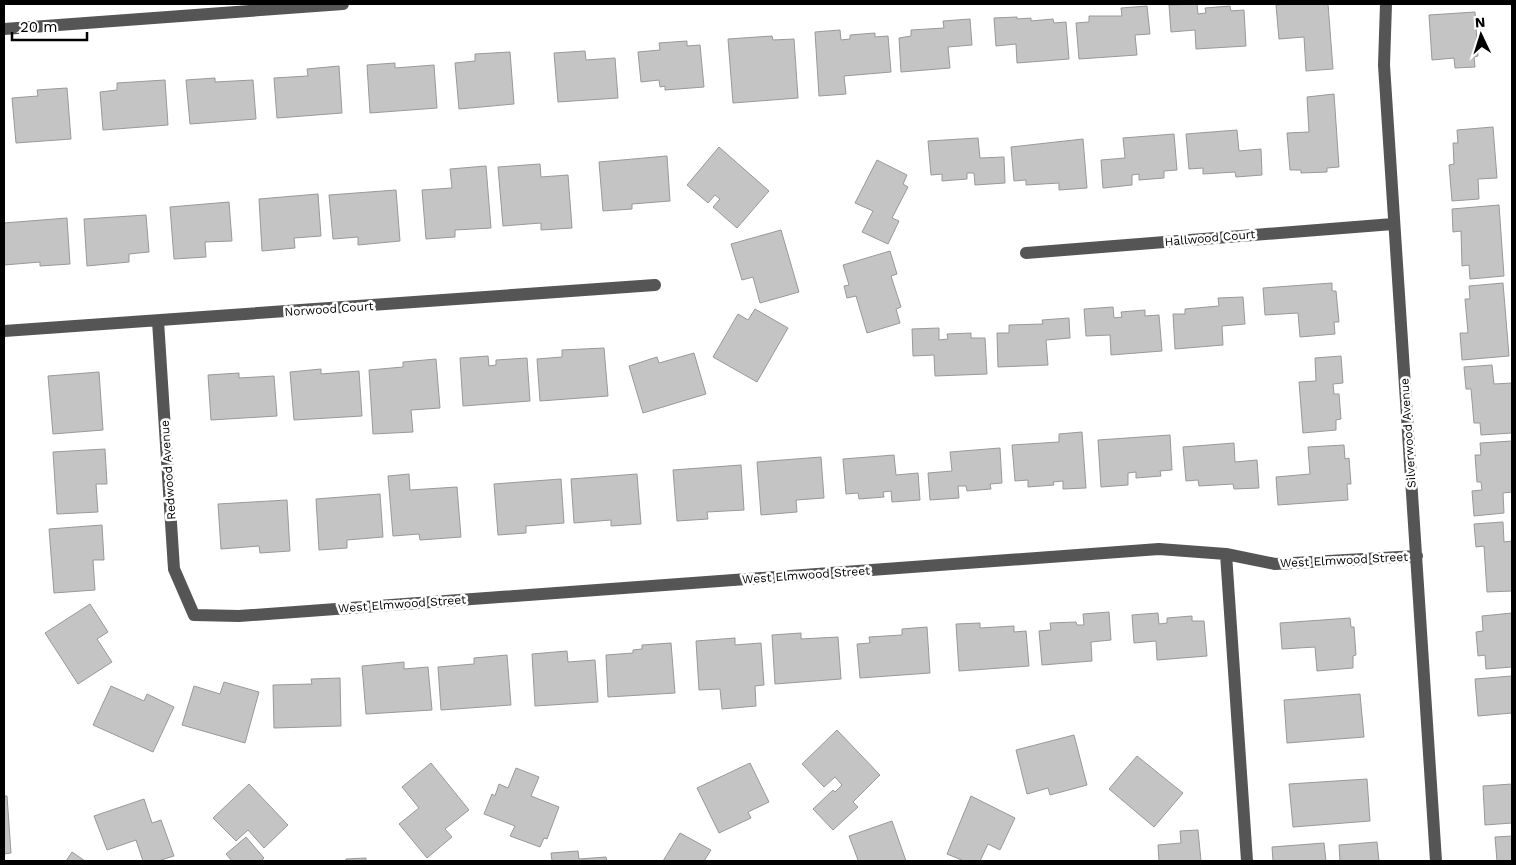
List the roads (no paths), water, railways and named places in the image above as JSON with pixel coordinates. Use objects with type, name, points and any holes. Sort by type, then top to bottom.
[{"type":"street","points":[[4,29],[343,4]]},
{"type":"street","name":"Silverwood Avenue","points":[[1386,4],[1384,65],[1393,224],[1417,556],[1436,861]]},
{"type":"street","name":"Hallwood Court","points":[[1026,253],[1393,224]]},
{"type":"street","name":"Norwood Court","points":[[4,331],[655,285]]},
{"type":"street","name":"Redwood Avenue","points":[[158,321],[174,569],[194,615]]},
{"type":"street","name":"West Elmwood Street","points":[[194,615],[249,615],[1159,549],[1226,554],[1275,564],[1417,556]]},
{"type":"street","points":[[1226,554],[1247,861]]}]
